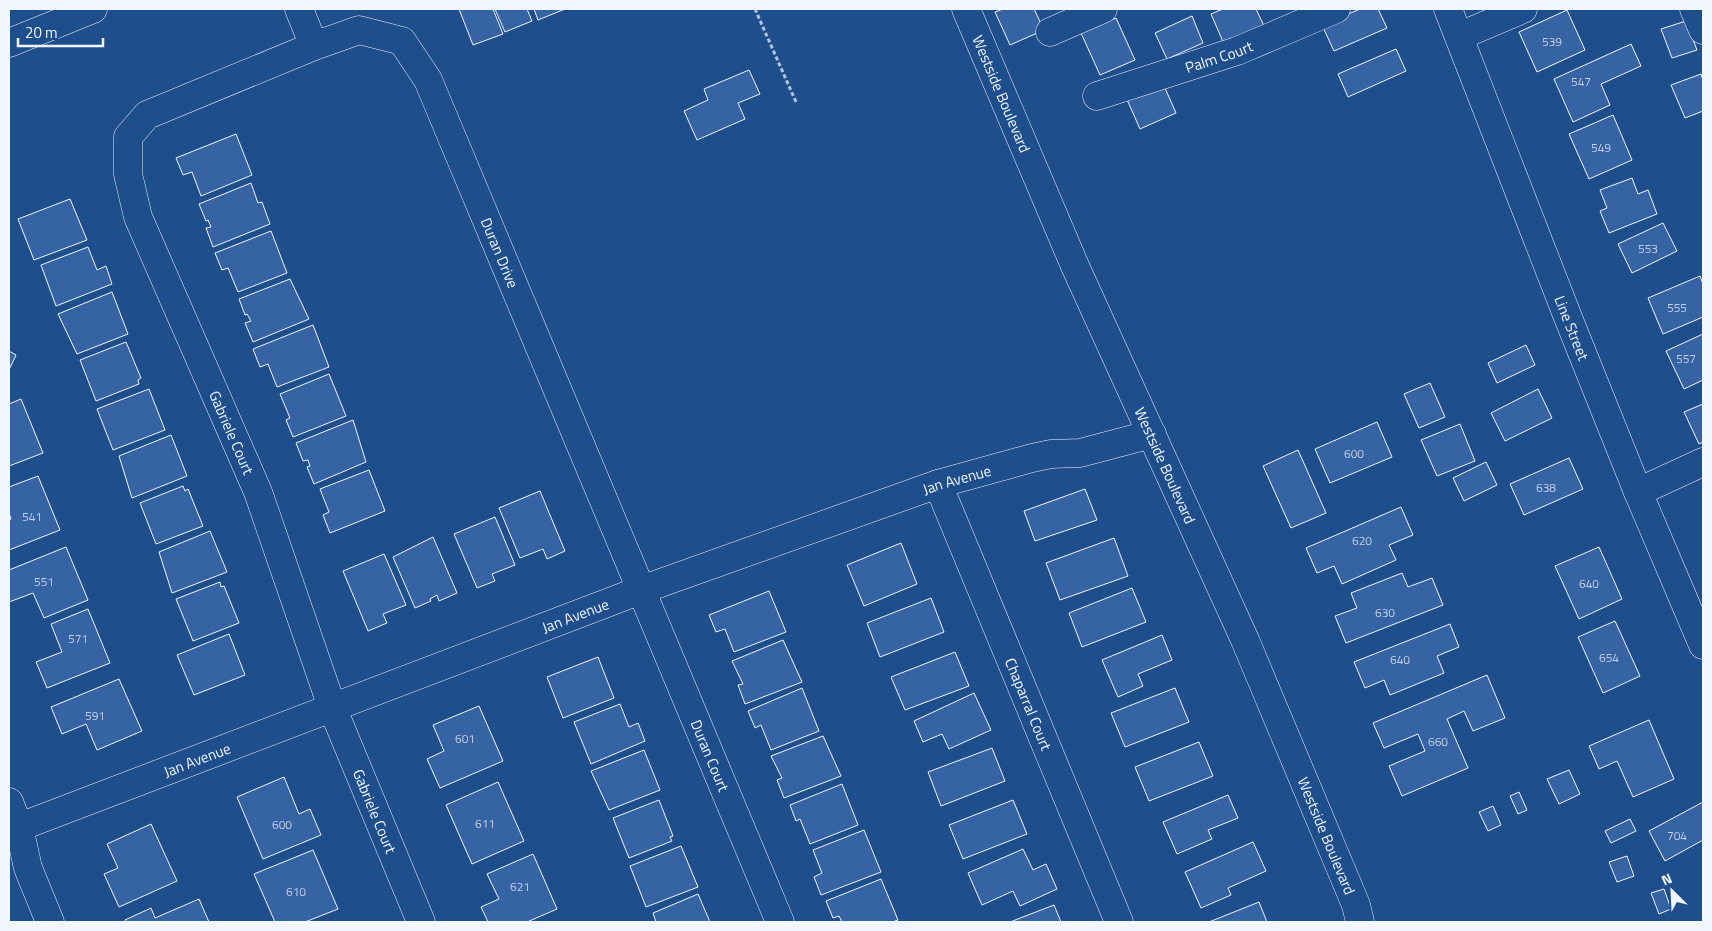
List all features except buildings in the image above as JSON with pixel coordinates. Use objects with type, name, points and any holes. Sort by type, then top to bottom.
[{"type":"street","points":[[9,43],[93,9]]},
{"type":"street","points":[[299,9],[314,46]]},
{"type":"street","name":"Westside Boulevard","points":[[966,9],[1075,266],[1245,640],[1356,905],[1360,922]]},
{"type":"street","points":[[1050,32],[1103,9]]},
{"type":"street","name":"Palm Court","points":[[1097,96],[1237,51],[1336,9]]},
{"type":"street","name":"Line Street","points":[[1448,9],[1569,320],[1638,492],[1703,645]]},
{"type":"street","points":[[1460,36],[1524,9]]},
{"type":"street","points":[[1694,9],[1703,30]]},
{"type":"street","name":"Duran Drive","points":[[314,46],[359,30],[402,41],[428,80],[641,590]]},
{"type":"street","name":"Gabriele Court","points":[[314,46],[147,115],[128,137],[128,174],[138,217],[258,492],[332,707],[421,922]]},
{"type":"street","name":"Jan Avenue","points":[[14,829],[641,590],[938,484],[1023,460],[1051,454],[1080,453],[1152,434]]},
{"type":"street","points":[[1638,492],[1703,462]]},
{"type":"street","name":"Chaparral Court","points":[[938,484],[1119,922]]},
{"type":"street","name":"Duran Court","points":[[641,590],[780,922]]},
{"type":"street","points":[[9,802],[14,829],[50,922]]},
{"type":"path","points":[[755,9],[796,102]]}]
